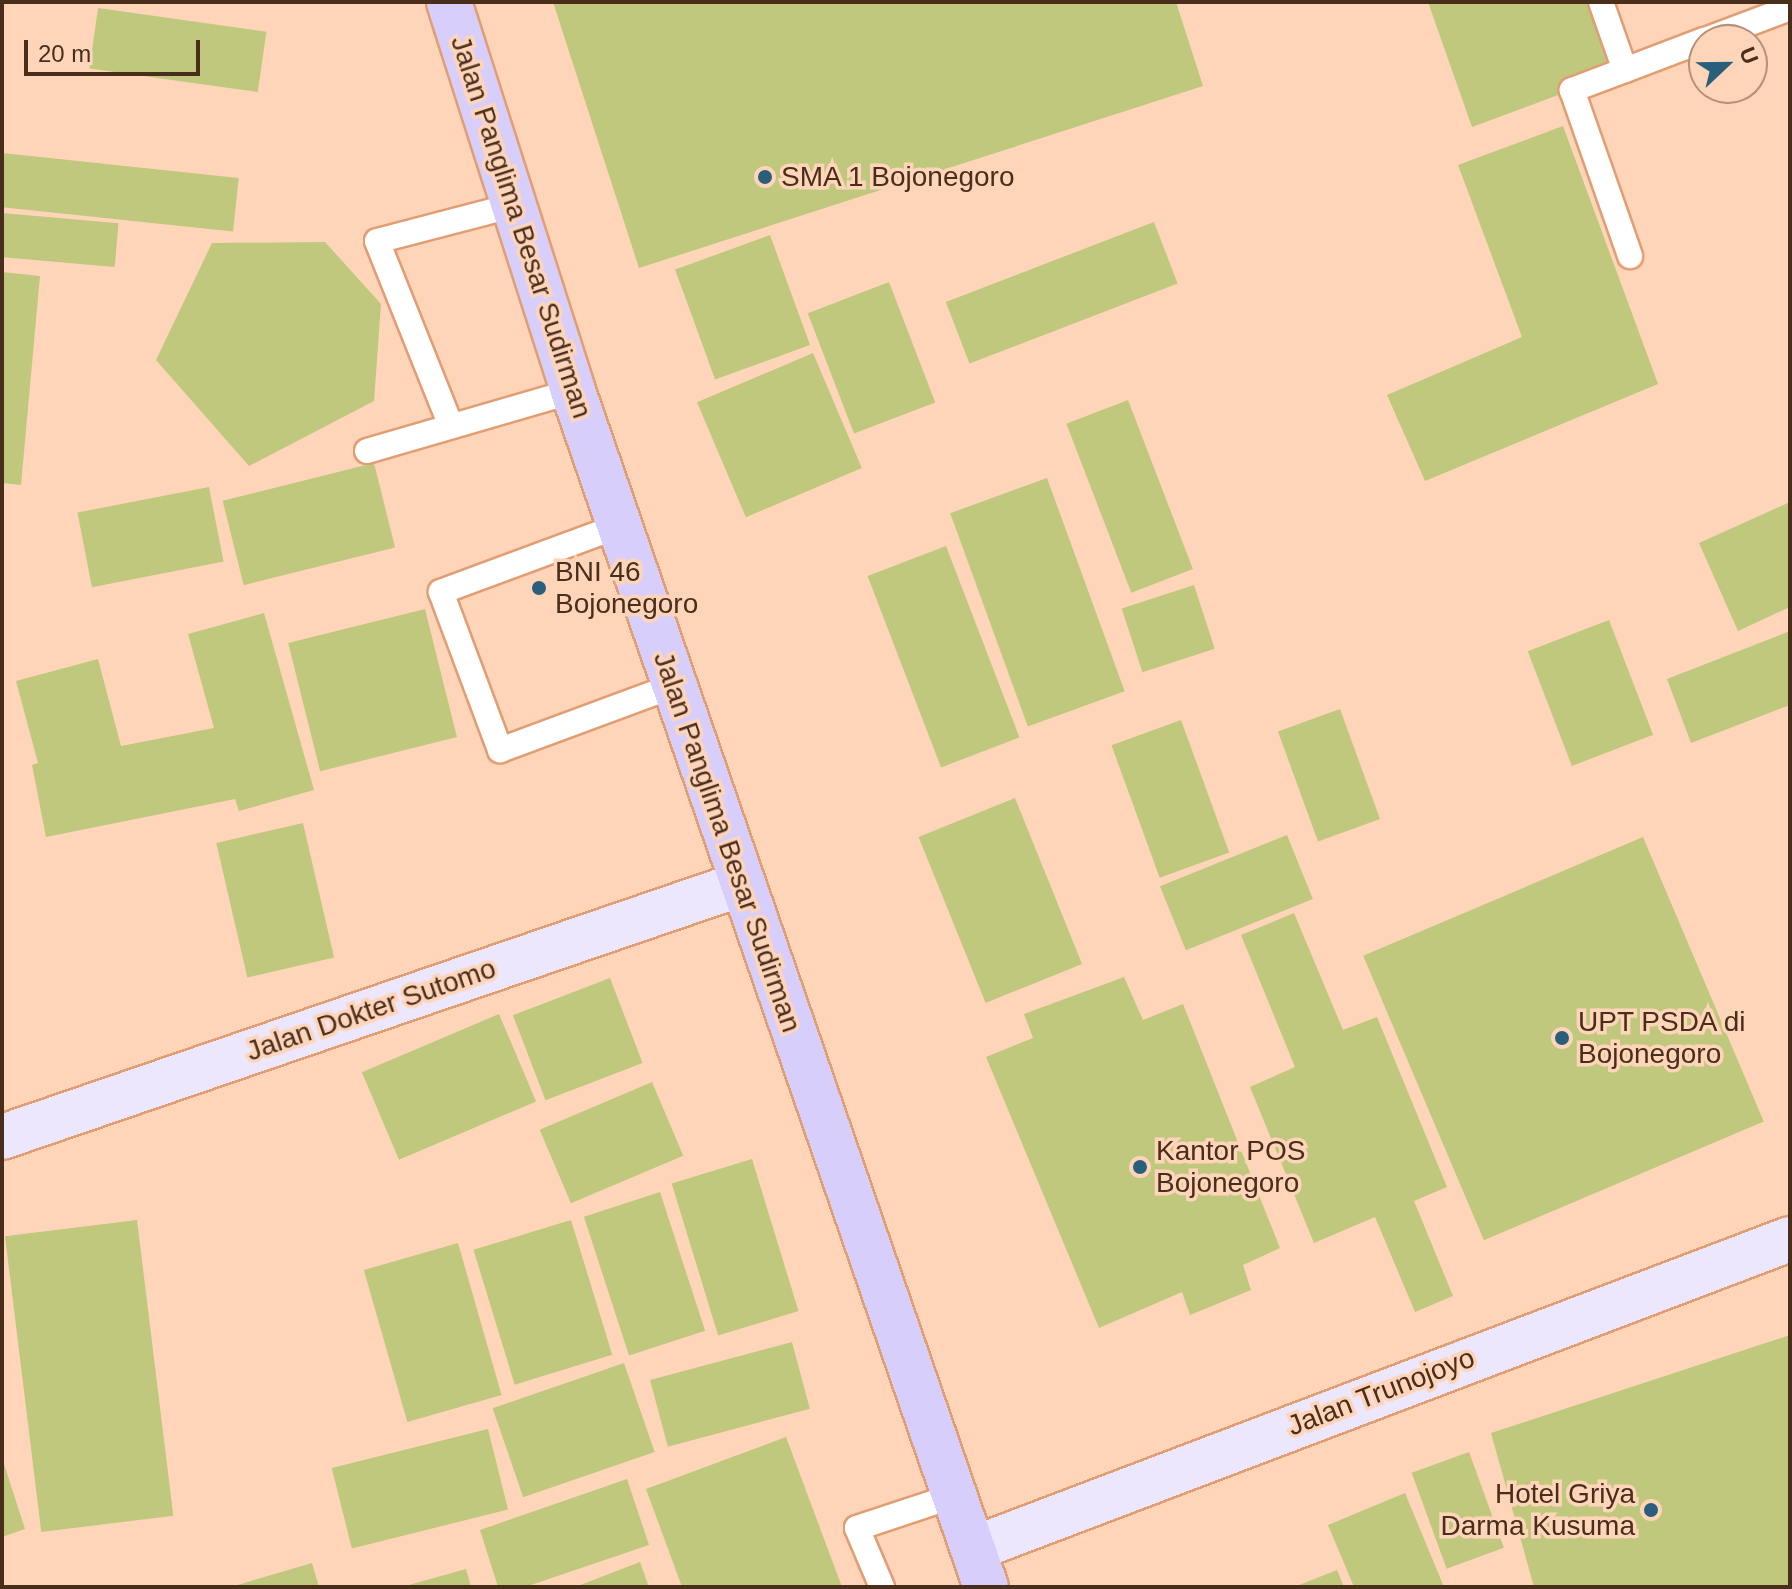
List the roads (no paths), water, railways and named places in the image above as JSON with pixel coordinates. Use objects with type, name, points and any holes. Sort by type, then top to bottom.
[{"type":"main road","name":"Jalan Panglima Besar Sudirman","points":[[449,2],[573,391],[979,1568]]},
{"type":"main road","name":"Jalan Dokter Sutomo","points":[[2,1137],[741,884]]},
{"type":"main road","name":"Jalan Trunojoyo","points":[[979,1568],[1790,1239]]},
{"type":"lane","points":[[1601,2],[1625,70]]},
{"type":"lane","points":[[1747,24],[1790,8]]},
{"type":"lane","points":[[1630,256],[1572,90],[1688,46]]},
{"type":"lane","points":[[451,426],[377,241],[515,205]]},
{"type":"lane","points":[[367,451],[573,391]]},
{"type":"lane","points":[[619,526],[441,592],[500,750],[673,686]]},
{"type":"lane","points":[[882,1587],[857,1528],[954,1496]]},
{"type":"place","name":"SMA 1 Bojonegoro","points":[[765,177]]},
{"type":"place","name":"BNI 46 Bojonegoro","points":[[539,588]]},
{"type":"place","name":"UPT PSDA di Bojonegoro","points":[[1562,1038]]},
{"type":"place","name":"Kantor POS Bojonegoro","points":[[1140,1167]]},
{"type":"place","name":"Hotel Griya Darma Kusuma","points":[[1651,1510]]}]
